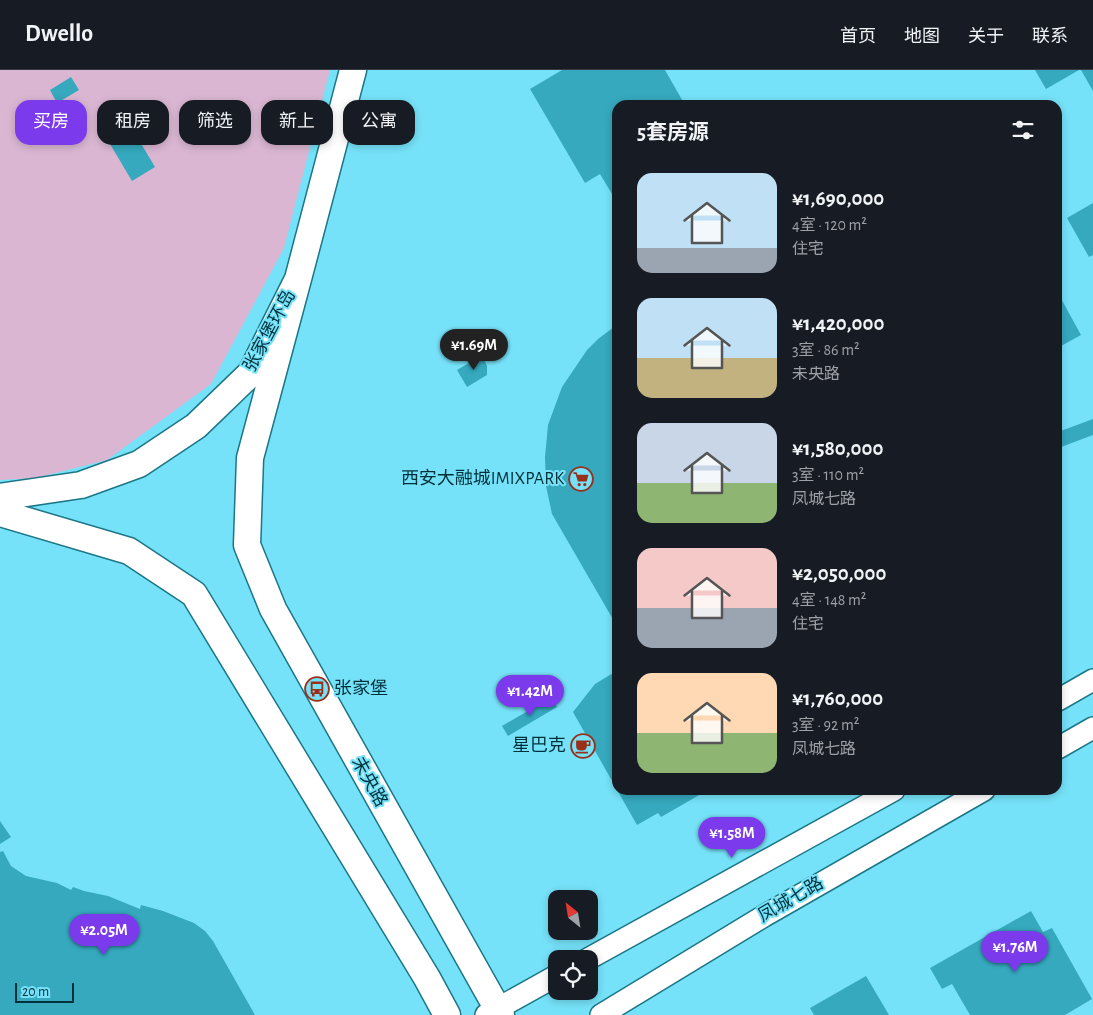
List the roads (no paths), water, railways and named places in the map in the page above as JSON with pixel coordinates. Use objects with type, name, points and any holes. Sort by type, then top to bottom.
[{"type":"main road","name":"张家堡环岛","points":[[0,497],[81,485],[139,464],[196,426],[251,373],[298,279],[353,70]]},
{"type":"main road","name":"未央路","points":[[298,279],[250,458],[247,546],[273,609],[494,1013]]},
{"type":"main road","points":[[0,513],[129,551],[194,594],[447,1015]]},
{"type":"street","points":[[1062,698],[1093,680]]},
{"type":"street","points":[[1062,746],[1093,728]]},
{"type":"street","points":[[598,953],[885,795]]},
{"type":"street","name":"凤城七路","points":[[602,1015],[764,916],[975,795]]},
{"type":"street","points":[[494,1013],[548,981]]},
{"type":"place","name":"西安大融城IMIXPARK","points":[[581,479]]},
{"type":"place","name":"张家堡","points":[[317,689]]},
{"type":"place","name":"星巴克","points":[[583,746]]}]
